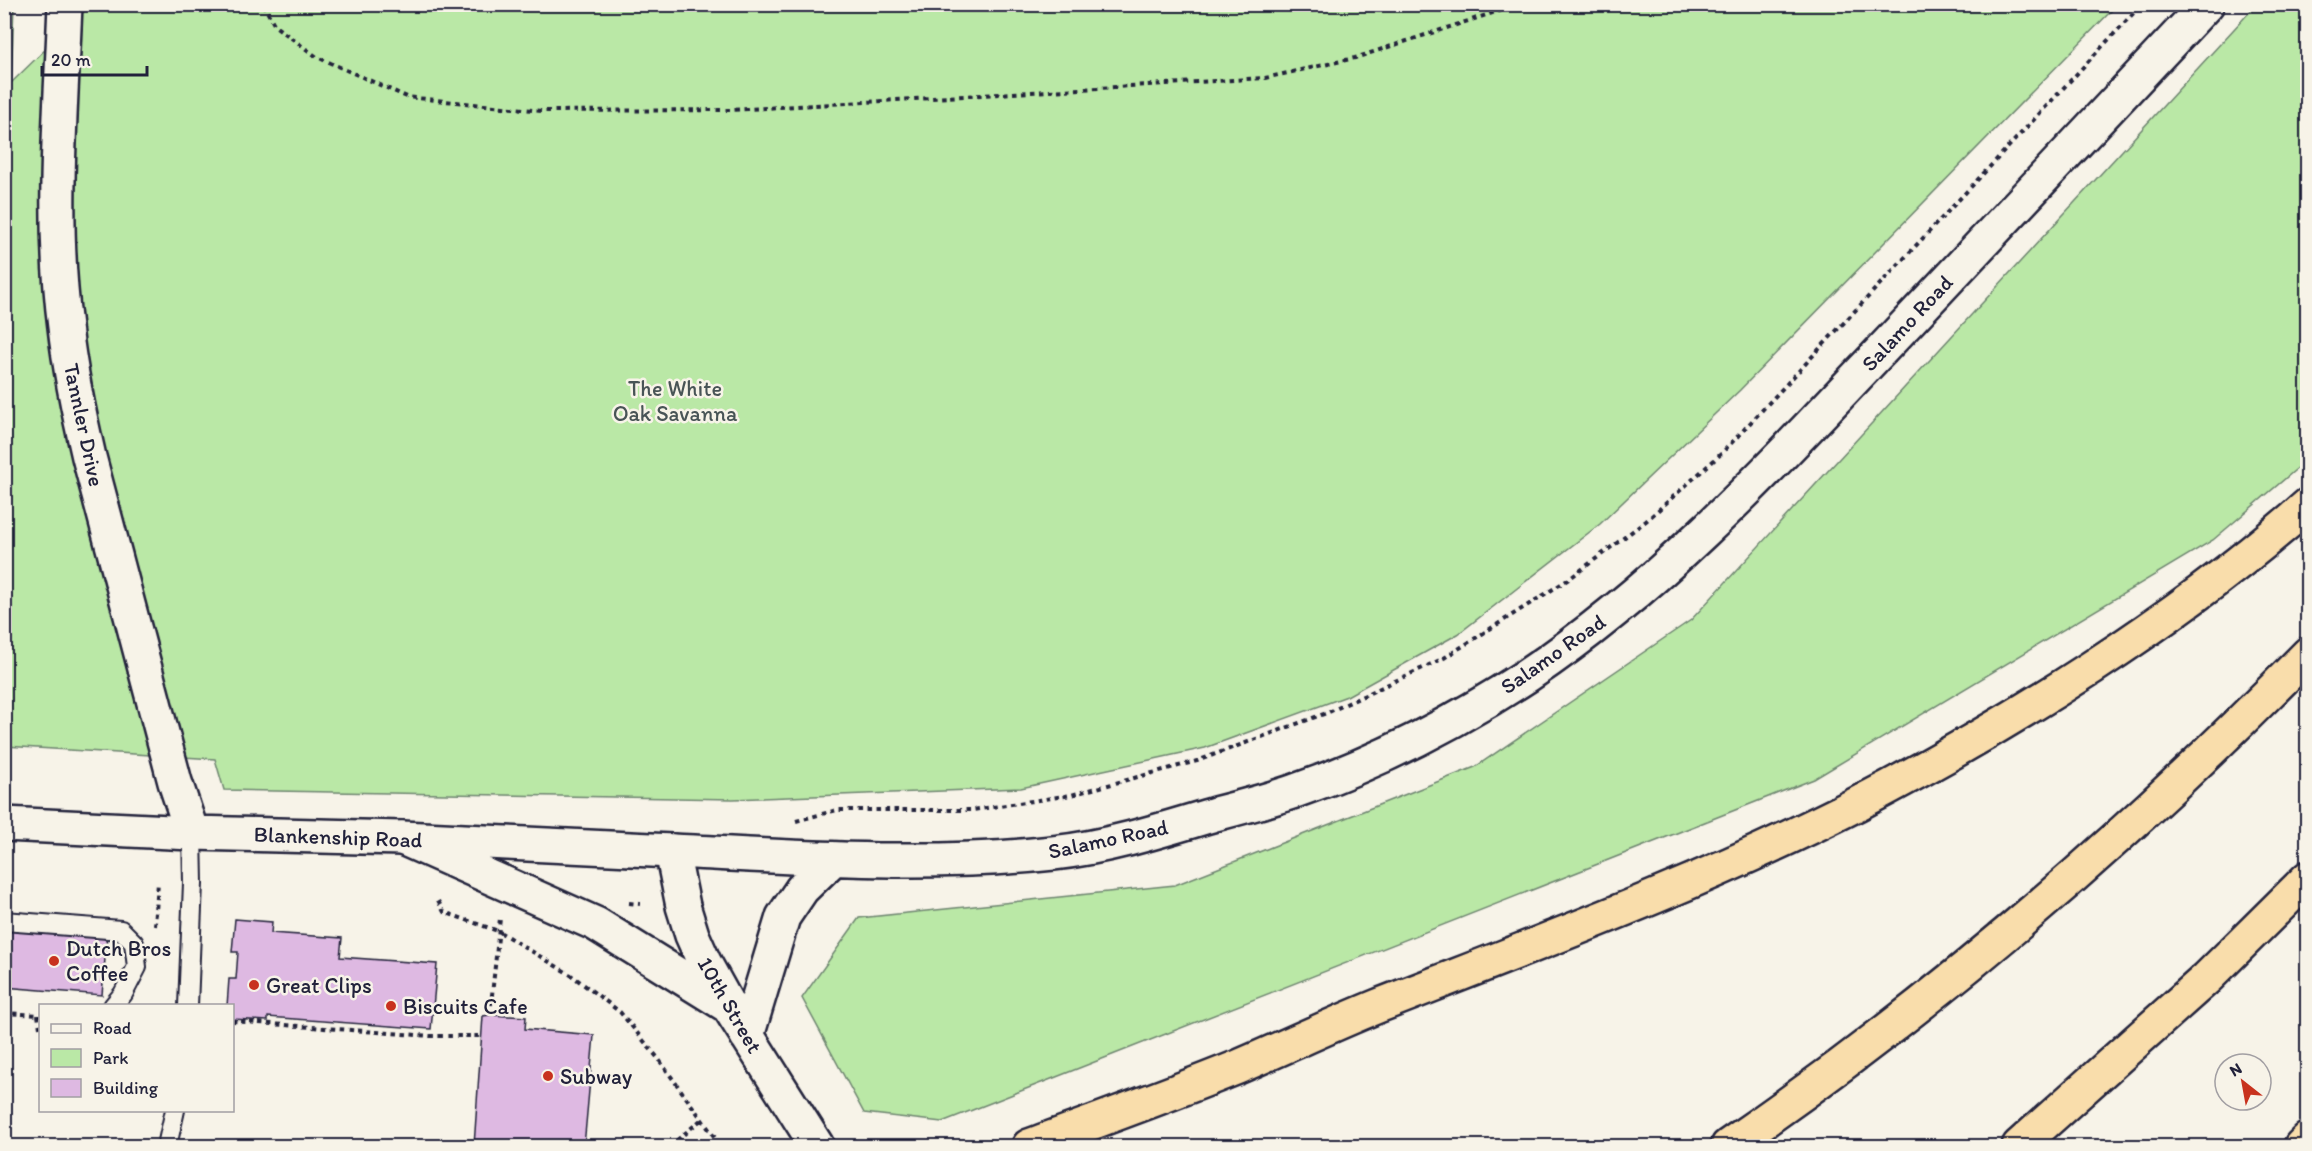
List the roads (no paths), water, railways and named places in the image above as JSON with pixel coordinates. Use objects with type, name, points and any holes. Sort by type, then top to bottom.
[{"type":"highway","points":[[1029,1146],[1238,1067],[1372,1009],[1570,931],[1715,871],[1856,804],[1979,736],[2083,672],[2180,607],[2307,505]]},
{"type":"highway","points":[[1728,1146],[1901,1020],[2072,879],[2261,702],[2307,654]]},
{"type":"highway","points":[[2019,1146],[2206,978],[2307,878]]},
{"type":"highway","points":[[2301,1146],[2307,1139]]},
{"type":"main road","name":"Tannler Drive","points":[[65,4],[58,141],[58,210],[65,327],[89,457],[175,783],[192,833]]},
{"type":"main road","name":"Salamo Road","points":[[672,851],[833,859],[981,858],[1057,852],[1133,838],[1295,791],[1346,771],[1437,728],[1518,681],[1585,634],[1683,552],[1773,464],[2207,4]]},
{"type":"main road","name":"Blankenship Road","points":[[4,824],[192,833],[402,838],[672,851]]},
{"type":"main road","points":[[402,838],[596,924],[729,1007]]},
{"type":"main road","name":"10th Street","points":[[672,851],[683,906],[692,935],[729,1007],[817,1146]]},
{"type":"main road","points":[[747,1036],[783,917],[802,889],[833,859]]},
{"type":"lane","points":[[188,1004],[193,883],[192,833]]},
{"type":"lane","points":[[4,921],[121,930],[134,943],[137,967],[123,993],[114,1004]]},
{"type":"lane","points":[[167,1146],[175,1112]]},
{"type":"place","name":"Dutch Bros Coffee","points":[[54,961]]},
{"type":"place","name":"Great Clips","points":[[254,985]]},
{"type":"place","name":"Biscuits Cafe","points":[[391,1006]]},
{"type":"place","name":"Subway","points":[[548,1076]]},
{"type":"park label","name":"The White Oak Savanna","points":[[675,401]]}]
